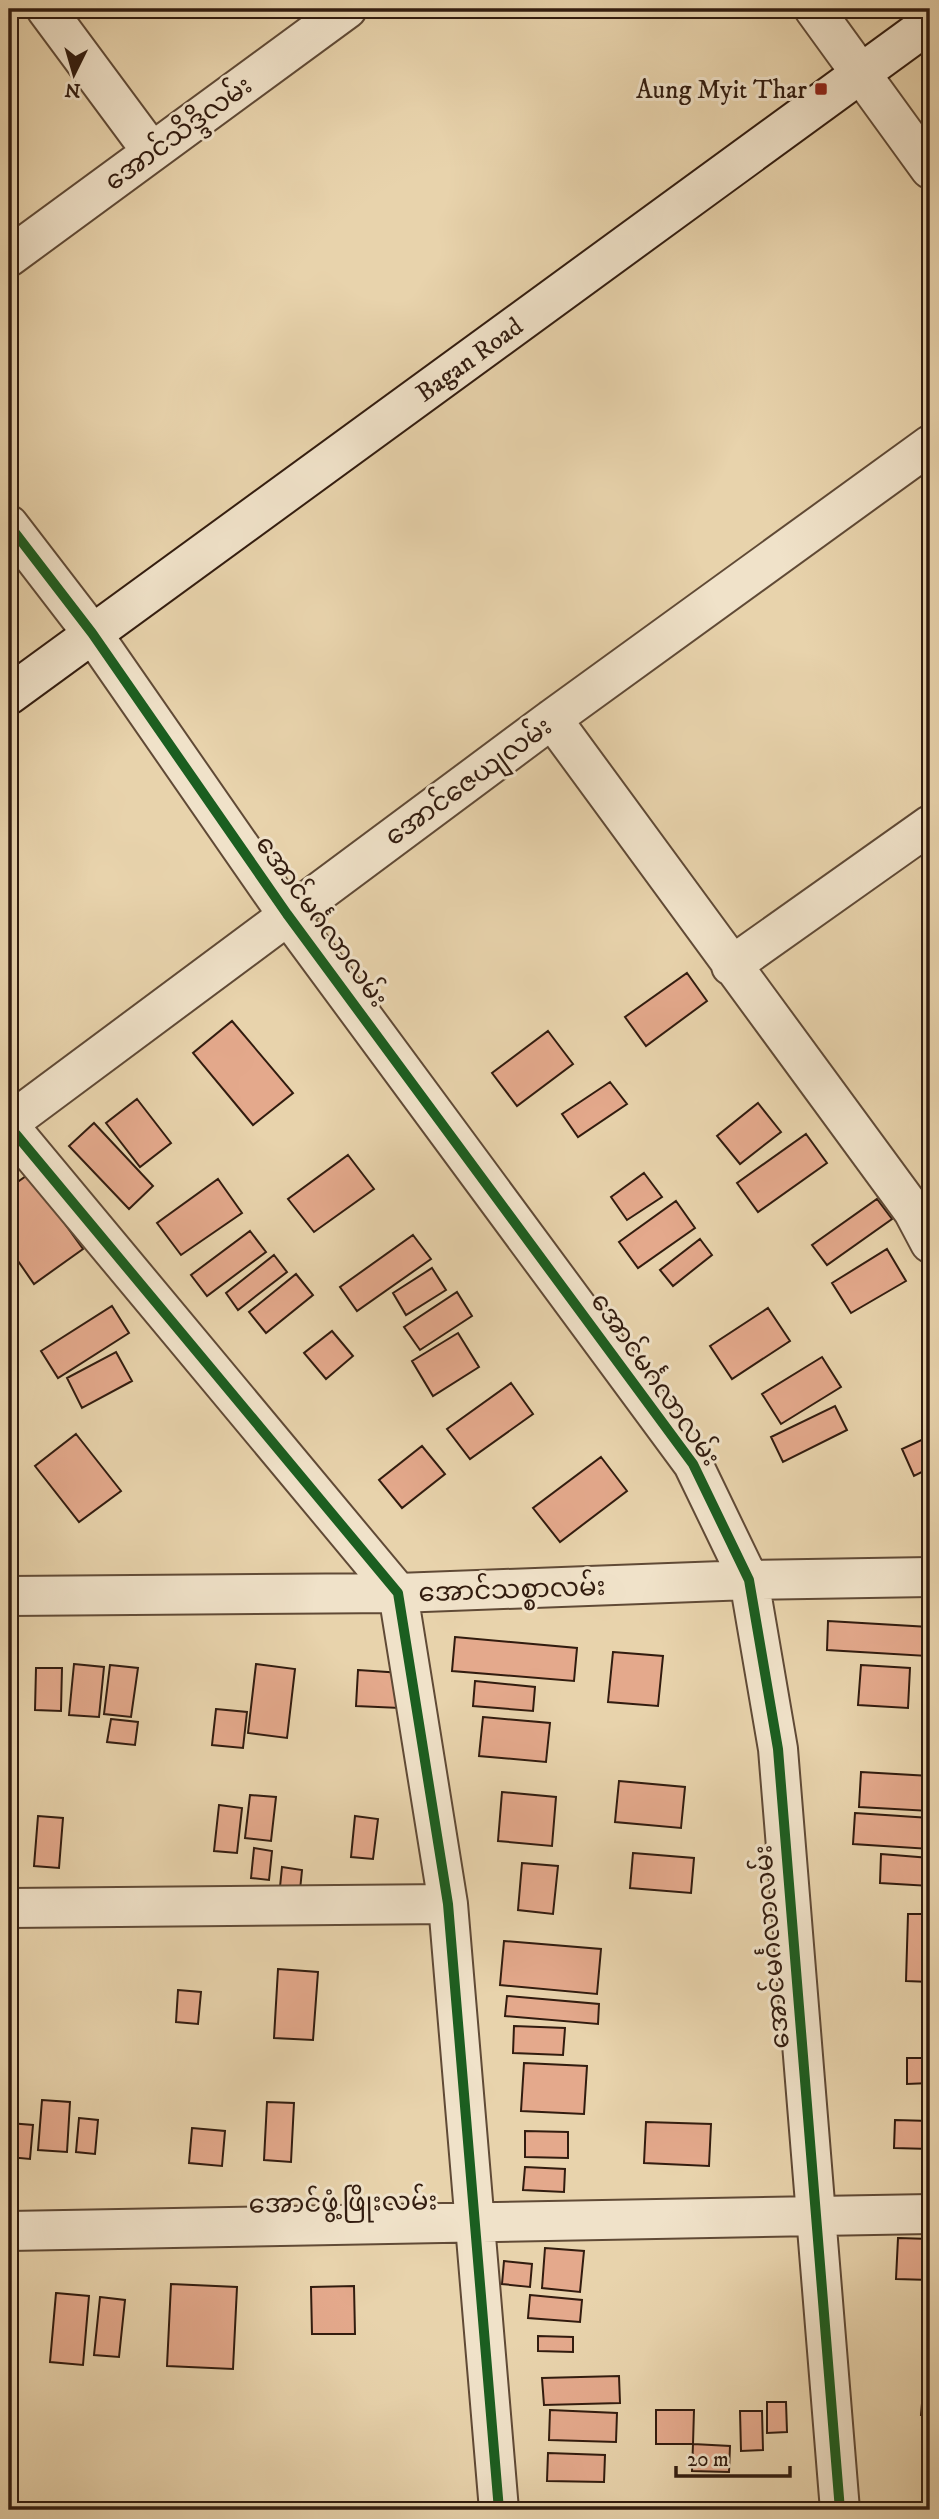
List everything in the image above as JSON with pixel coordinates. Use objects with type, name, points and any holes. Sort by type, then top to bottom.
[{"type":"street","points":[[46,9],[152,152]]},
{"type":"street","name":"အောင်သိဒ္ဒိလမ်း","points":[[9,257],[347,9]]},
{"type":"street","points":[[814,9],[930,169]]},
{"type":"street","name":"Bagan Road","points":[[9,695],[930,23]]},
{"type":"street","name":"အောင်ဇေယျလမ်း","points":[[9,1124],[287,914],[930,445]]},
{"type":"street","name":"အောင်မင်္ဂလာလမ်း","points":[[9,525],[92,634],[287,914],[693,1464],[749,1580],[778,1749],[840,2510]]},
{"type":"street","points":[[552,719],[732,966],[925,1218]]},
{"type":"street","points":[[732,966],[930,825]]},
{"type":"street","points":[[9,1124],[398,1593],[448,1904],[499,2510]]},
{"type":"street","name":"အောင်သစ္စာလမ်း","points":[[9,1596],[398,1593],[749,1580],[930,1577]]},
{"type":"street","points":[[9,1908],[448,1904]]},
{"type":"street","name":"အောင်ဖွံ့ဖြိုးလမ်း","points":[[9,2231],[930,2214]]},
{"type":"building","points":[[687,973],[707,1001],[646,1046],[625,1017]]},
{"type":"building","points":[[232,1021],[293,1093],[253,1125],[193,1053]]},
{"type":"building","points":[[548,1031],[573,1064],[517,1106],[492,1073]]},
{"type":"building","points":[[610,1082],[627,1104],[578,1137],[562,1114]]},
{"type":"building","points":[[137,1099],[171,1143],[140,1167],[106,1123]]},
{"type":"building","points":[[758,1103],[781,1132],[740,1164],[717,1136]]},
{"type":"building","points":[[94,1123],[153,1186],[129,1209],[69,1146]]},
{"type":"building","points":[[806,1134],[827,1163],[758,1212],[737,1183]]},
{"type":"building","points":[[348,1155],[374,1189],[314,1232],[288,1199]]},
{"type":"building","points":[[644,1173],[662,1197],[627,1220],[611,1197]]},
{"type":"building","points":[[29,1174],[83,1249],[34,1284],[9,1248],[9,1188]]},
{"type":"building","points":[[218,1179],[242,1213],[181,1255],[157,1223]]},
{"type":"building","points":[[877,1199],[892,1219],[827,1265],[812,1245]]},
{"type":"building","points":[[676,1201],[695,1228],[638,1268],[619,1242]]},
{"type":"building","points":[[250,1231],[266,1252],[207,1296],[191,1275]]},
{"type":"building","points":[[413,1235],[431,1259],[357,1311],[340,1287]]},
{"type":"building","points":[[700,1239],[712,1255],[673,1286],[660,1270]]},
{"type":"building","points":[[887,1249],[906,1281],[851,1313],[832,1283]]},
{"type":"building","points":[[274,1255],[287,1272],[238,1310],[226,1293]]},
{"type":"building","points":[[432,1268],[446,1290],[406,1315],[393,1293]]},
{"type":"building","points":[[296,1274],[313,1295],[266,1333],[249,1312]]},
{"type":"building","points":[[457,1292],[472,1316],[420,1350],[404,1327]]},
{"type":"building","points":[[112,1306],[129,1333],[58,1378],[41,1351]]},
{"type":"building","points":[[768,1308],[790,1341],[732,1379],[710,1346]]},
{"type":"building","points":[[332,1331],[353,1356],[326,1379],[304,1353]]},
{"type":"building","points":[[458,1333],[479,1367],[433,1396],[412,1361]]},
{"type":"building","points":[[116,1352],[132,1381],[82,1408],[67,1378]]},
{"type":"building","points":[[822,1357],[841,1387],[781,1424],[762,1394]]},
{"type":"building","points":[[511,1383],[533,1414],[470,1459],[447,1429]]},
{"type":"building","points":[[835,1406],[847,1430],[783,1462],[771,1437]]},
{"type":"building","points":[[76,1434],[121,1491],[79,1522],[35,1466]]},
{"type":"building","points":[[930,1436],[930,1468],[914,1476],[902,1449]]},
{"type":"building","points":[[422,1446],[445,1474],[402,1508],[379,1480]]},
{"type":"building","points":[[601,1457],[627,1491],[560,1542],[533,1508]]},
{"type":"building","points":[[9,1487],[12,1487],[16,1528],[9,1529]]},
{"type":"building","points":[[828,1621],[929,1627],[927,1656],[827,1650]]},
{"type":"building","points":[[455,1637],[577,1648],[574,1681],[452,1671]]},
{"type":"building","points":[[613,1652],[663,1656],[658,1706],[608,1702]]},
{"type":"building","points":[[74,1664],[104,1667],[99,1717],[69,1715]]},
{"type":"building","points":[[256,1664],[295,1669],[287,1738],[248,1733]]},
{"type":"building","points":[[110,1665],[138,1668],[131,1717],[104,1714]]},
{"type":"building","points":[[861,1665],[910,1668],[908,1708],[858,1705]]},
{"type":"building","points":[[36,1668],[62,1668],[61,1711],[35,1710]]},
{"type":"building","points":[[358,1670],[402,1673],[400,1708],[356,1706]]},
{"type":"building","points":[[475,1681],[535,1687],[533,1711],[473,1706]]},
{"type":"building","points":[[216,1709],[247,1712],[243,1748],[212,1745]]},
{"type":"building","points":[[483,1717],[550,1723],[546,1762],[479,1756]]},
{"type":"building","points":[[111,1719],[138,1722],[135,1745],[107,1742]]},
{"type":"building","points":[[861,1772],[930,1776],[930,1811],[859,1807]]},
{"type":"building","points":[[619,1781],[685,1787],[681,1828],[615,1822]]},
{"type":"building","points":[[502,1792],[556,1797],[552,1846],[498,1841]]},
{"type":"building","points":[[250,1795],[276,1797],[271,1841],[245,1838]]},
{"type":"building","points":[[219,1805],[242,1808],[237,1853],[214,1851]]},
{"type":"building","points":[[855,1813],[930,1818],[930,1849],[853,1844]]},
{"type":"building","points":[[38,1816],[63,1818],[59,1868],[34,1866]]},
{"type":"building","points":[[355,1816],[378,1819],[373,1859],[351,1857]]},
{"type":"building","points":[[254,1848],[272,1851],[269,1880],[251,1878]]},
{"type":"building","points":[[633,1853],[694,1858],[691,1893],[630,1888]]},
{"type":"building","points":[[881,1854],[930,1858],[930,1886],[880,1883]]},
{"type":"building","points":[[522,1863],[558,1866],[553,1914],[518,1910]]},
{"type":"building","points":[[282,1867],[302,1870],[300,1890],[280,1887]]},
{"type":"building","points":[[908,1914],[930,1914],[930,1982],[906,1981]]},
{"type":"building","points":[[504,1941],[601,1949],[597,1994],[500,1985]]},
{"type":"building","points":[[278,1969],[318,1972],[313,2040],[274,2038]]},
{"type":"building","points":[[178,1990],[201,1992],[198,2024],[176,2022]]},
{"type":"building","points":[[507,1996],[599,2004],[598,2024],[505,2016]]},
{"type":"building","points":[[514,2026],[565,2028],[563,2055],[513,2053]]},
{"type":"building","points":[[907,2058],[930,2058],[930,2083],[907,2084]]},
{"type":"building","points":[[524,2063],[587,2066],[584,2114],[521,2111]]},
{"type":"building","points":[[42,2100],[70,2102],[67,2152],[38,2150]]},
{"type":"building","points":[[267,2102],[294,2103],[291,2162],[264,2160]]},
{"type":"building","points":[[79,2118],[98,2120],[95,2154],[76,2152]]},
{"type":"building","points":[[895,2120],[930,2121],[930,2149],[894,2148]]},
{"type":"building","points":[[646,2122],[711,2124],[709,2166],[644,2163]]},
{"type":"building","points":[[9,2123],[33,2125],[30,2159],[9,2157]]},
{"type":"building","points":[[192,2128],[225,2131],[222,2166],[189,2163]]},
{"type":"building","points":[[525,2131],[568,2132],[568,2158],[525,2157]]},
{"type":"building","points":[[525,2167],[565,2169],[564,2192],[523,2190]]},
{"type":"building","points":[[898,2238],[930,2239],[930,2280],[896,2279]]},
{"type":"building","points":[[545,2248],[584,2251],[580,2292],[542,2288]]},
{"type":"building","points":[[504,2261],[532,2264],[530,2287],[502,2284]]},
{"type":"building","points":[[171,2284],[237,2287],[233,2369],[167,2366]]},
{"type":"building","points":[[354,2286],[355,2334],[312,2334],[311,2287]]},
{"type":"building","points":[[56,2293],[89,2296],[83,2365],[50,2362]]},
{"type":"building","points":[[530,2295],[582,2300],[580,2322],[528,2318]]},
{"type":"building","points":[[100,2297],[125,2300],[119,2357],[94,2355]]},
{"type":"building","points":[[538,2336],[573,2337],[573,2352],[538,2351]]},
{"type":"building","points":[[619,2376],[620,2403],[544,2405],[542,2378]]},
{"type":"building","points":[[923,2392],[930,2393],[930,2415],[921,2415]]},
{"type":"building","points":[[767,2402],[786,2402],[787,2432],[767,2433]]},
{"type":"building","points":[[550,2410],[617,2413],[616,2442],[549,2440]]},
{"type":"building","points":[[656,2410],[694,2410],[693,2444],[656,2444]]},
{"type":"building","points":[[740,2411],[762,2411],[763,2450],[741,2451]]},
{"type":"building","points":[[693,2444],[730,2446],[729,2472],[692,2471]]},
{"type":"building","points":[[548,2453],[605,2455],[604,2482],[547,2481]]},
{"type":"cycle path","points":[[9,525],[92,633],[287,914],[693,1464],[749,1580],[778,1749],[840,2510]]},
{"type":"cycle path","points":[[9,1126],[398,1593],[448,1904],[499,2510]]},
{"type":"place","name":"Aung Myit Thar","points":[[821,89]]}]
